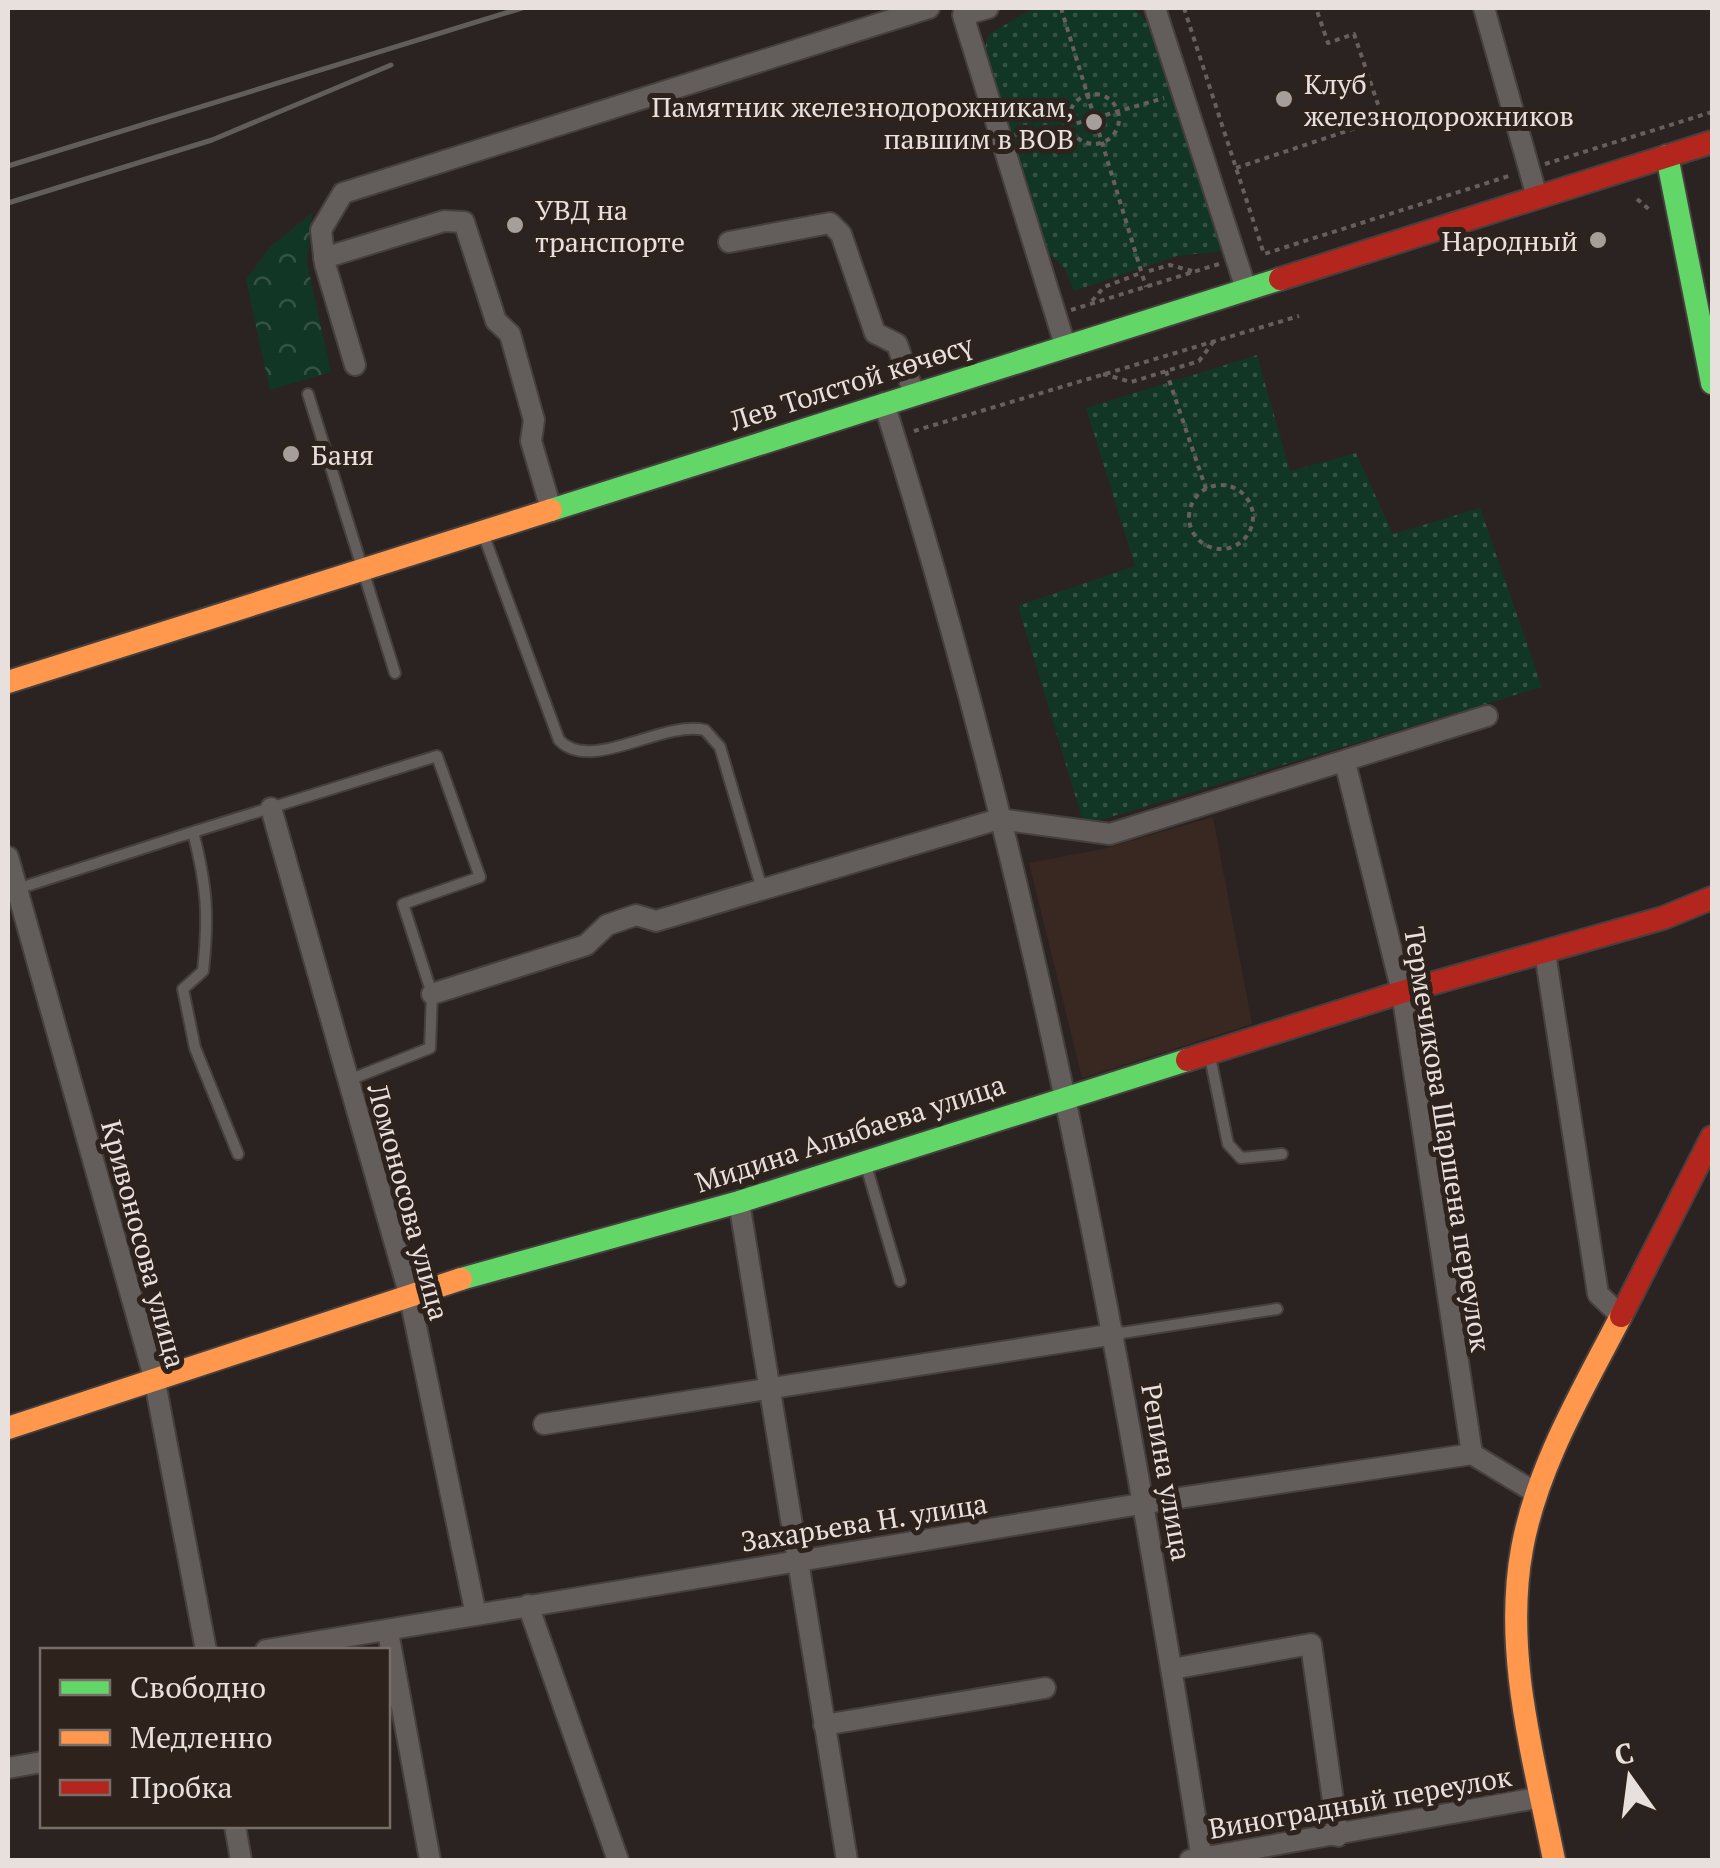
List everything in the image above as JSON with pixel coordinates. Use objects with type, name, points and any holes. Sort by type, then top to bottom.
[{"type":"street","points":[[355,365],[324,258],[322,230],[343,193],[928,8]]},
{"type":"street","points":[[988,8],[954,11],[1005,144],[1066,345]]},
{"type":"street","points":[[1155,8],[1246,289]]},
{"type":"street","points":[[1484,8],[1537,197]]},
{"type":"street","name":"Лев Толстой көчөсү","points":[[8,682],[1712,142]]},
{"type":"street","points":[[1667,156],[1712,383]]},
{"type":"street","points":[[324,258],[444,221],[464,222],[496,321],[510,334],[534,420],[531,441],[550,509]]},
{"type":"street","points":[[729,242],[830,222],[841,234],[875,332],[897,344],[914,394]]},
{"type":"street","name":"Репина улица","points":[[884,404],[955,629],[1066,1096],[1146,1503],[1197,1860]]},
{"type":"street","points":[[432,994],[586,945],[608,925],[636,915],[656,921],[999,819],[1110,834],[1487,716]]},
{"type":"street","name":"Термечикова Шаршена переулок","points":[[1345,762],[1402,992],[1472,1454]]},
{"type":"street","name":"Ломоносова улица","points":[[270,808],[409,1293],[476,1615]]},
{"type":"street","name":"Кривоносова улица","points":[[8,857],[154,1377],[206,1648]]},
{"type":"street","name":"Мидина Алыбаева улица","points":[[8,1428],[134,1389],[154,1377],[409,1293],[739,1202],[1402,992],[1663,918],[1712,898]]},
{"type":"street","points":[[1545,953],[1598,1294],[1621,1316]]},
{"type":"street","points":[[1554,1860],[1516,1617],[1518,1574],[1536,1492],[1712,1138]]},
{"type":"street","points":[[739,1202],[847,1860]]},
{"type":"street","points":[[544,1424],[1115,1334]]},
{"type":"street","points":[[1472,1454],[1536,1492]]},
{"type":"street","name":"Захарьева Н. улица","points":[[280,1648],[1146,1503],[1472,1454]]},
{"type":"street","points":[[528,1605],[618,1860]]},
{"type":"street","points":[[388,1632],[430,1860]]},
{"type":"street","points":[[1172,1669],[1311,1644],[1338,1836]]},
{"type":"street","points":[[824,1725],[1044,1688]]},
{"type":"street","points":[[8,1768],[40,1762]]},
{"type":"street","name":"Виноградный переулок","points":[[1197,1860],[1542,1798]]},
{"type":"street","points":[[235,1828],[241,1860]]},
{"type":"lane","points":[[308,394],[395,673]]},
{"type":"lane","points":[[482,531],[559,740],[567,748],[582,752],[604,750],[674,728],[705,730],[720,747],[762,890]]},
{"type":"lane","points":[[17,889],[437,756],[480,877],[403,904],[432,994],[430,1048],[348,1080]]},
{"type":"lane","points":[[194,832],[208,890],[207,930],[203,971],[183,989],[194,1048],[238,1154]]},
{"type":"lane","points":[[1209,1052],[1228,1144],[1241,1158],[1282,1154]]},
{"type":"lane","points":[[865,1161],[900,1281]]},
{"type":"lane","points":[[1115,1334],[1278,1309]]},
{"type":"path","points":[[1061,8],[1146,286]]},
{"type":"path","points":[[1184,8],[1264,254],[1712,112]]},
{"type":"path","points":[[1236,168],[1383,120],[1354,34],[1328,42],[1316,8]]},
{"type":"path","points":[[1005,144],[1182,93]]},
{"type":"path","points":[[1087,94],[1103,95],[1118,111],[1116,130],[1102,142],[1085,142],[1069,126],[1074,102],[1087,94]]},
{"type":"path","points":[[1637,199],[1651,211]]},
{"type":"path","points":[[1071,310],[1219,264]]},
{"type":"path","points":[[1149,271],[1170,265],[1194,272]]},
{"type":"path","points":[[1089,304],[1104,286],[1138,274]]},
{"type":"path","points":[[894,436],[1299,316]]},
{"type":"path","points":[[1103,374],[1131,382],[1199,360],[1214,341]]},
{"type":"path","points":[[1166,371],[1206,489]]},
{"type":"path","points":[[1228,486],[1247,498],[1252,509],[1250,532],[1233,547],[1202,543],[1190,526],[1192,505],[1206,489],[1228,486]]},
{"type":"shaded area","points":[[1213,817],[1252,1024],[1082,1078],[1029,863],[1107,848]]},
{"type":"green space","points":[[1034,8],[1134,8],[1155,30],[1222,251],[1177,256],[1074,291],[1064,268],[1046,250],[982,57],[989,34]]},
{"type":"green space","points":[[312,213],[307,263],[331,372],[270,390],[246,280],[269,248]]},
{"type":"green space","points":[[1257,355],[1290,471],[1356,453],[1393,534],[1480,508],[1542,687],[1084,825],[1018,606],[1135,566],[1086,408]]},
{"type":"railway","points":[[8,166],[522,8]]},
{"type":"railway","points":[[8,203],[212,140],[391,65]]},
{"type":"traffic: fast","points":[[1667,156],[1712,383]]},
{"type":"traffic: fast","points":[[551,510],[1280,279]]},
{"type":"traffic: fast","points":[[461,1279],[739,1202],[1187,1060]]},
{"type":"traffic: slow","points":[[8,682],[551,510]]},
{"type":"traffic: slow","points":[[8,1428],[461,1279]]},
{"type":"traffic: slow","points":[[1554,1860],[1523,1706],[1517,1588],[1522,1549],[1538,1488],[1563,1429],[1621,1316]]},
{"type":"traffic: jam","points":[[1280,279],[1712,142]]},
{"type":"traffic: jam","points":[[1187,1060],[1402,992],[1663,918],[1712,898]]},
{"type":"traffic: jam","points":[[1621,1316],[1712,1137]]},
{"type":"place","name":"Клуб железнодорожников","points":[[1284,99]]},
{"type":"place","name":"Памятник железнодорожникам, павшим в ВОВ","points":[[1094,122]]},
{"type":"place","name":"УВД на транспорте","points":[[515,225]]},
{"type":"place","name":"Народный","points":[[1598,240]]},
{"type":"place","name":"Баня","points":[[291,454]]}]
